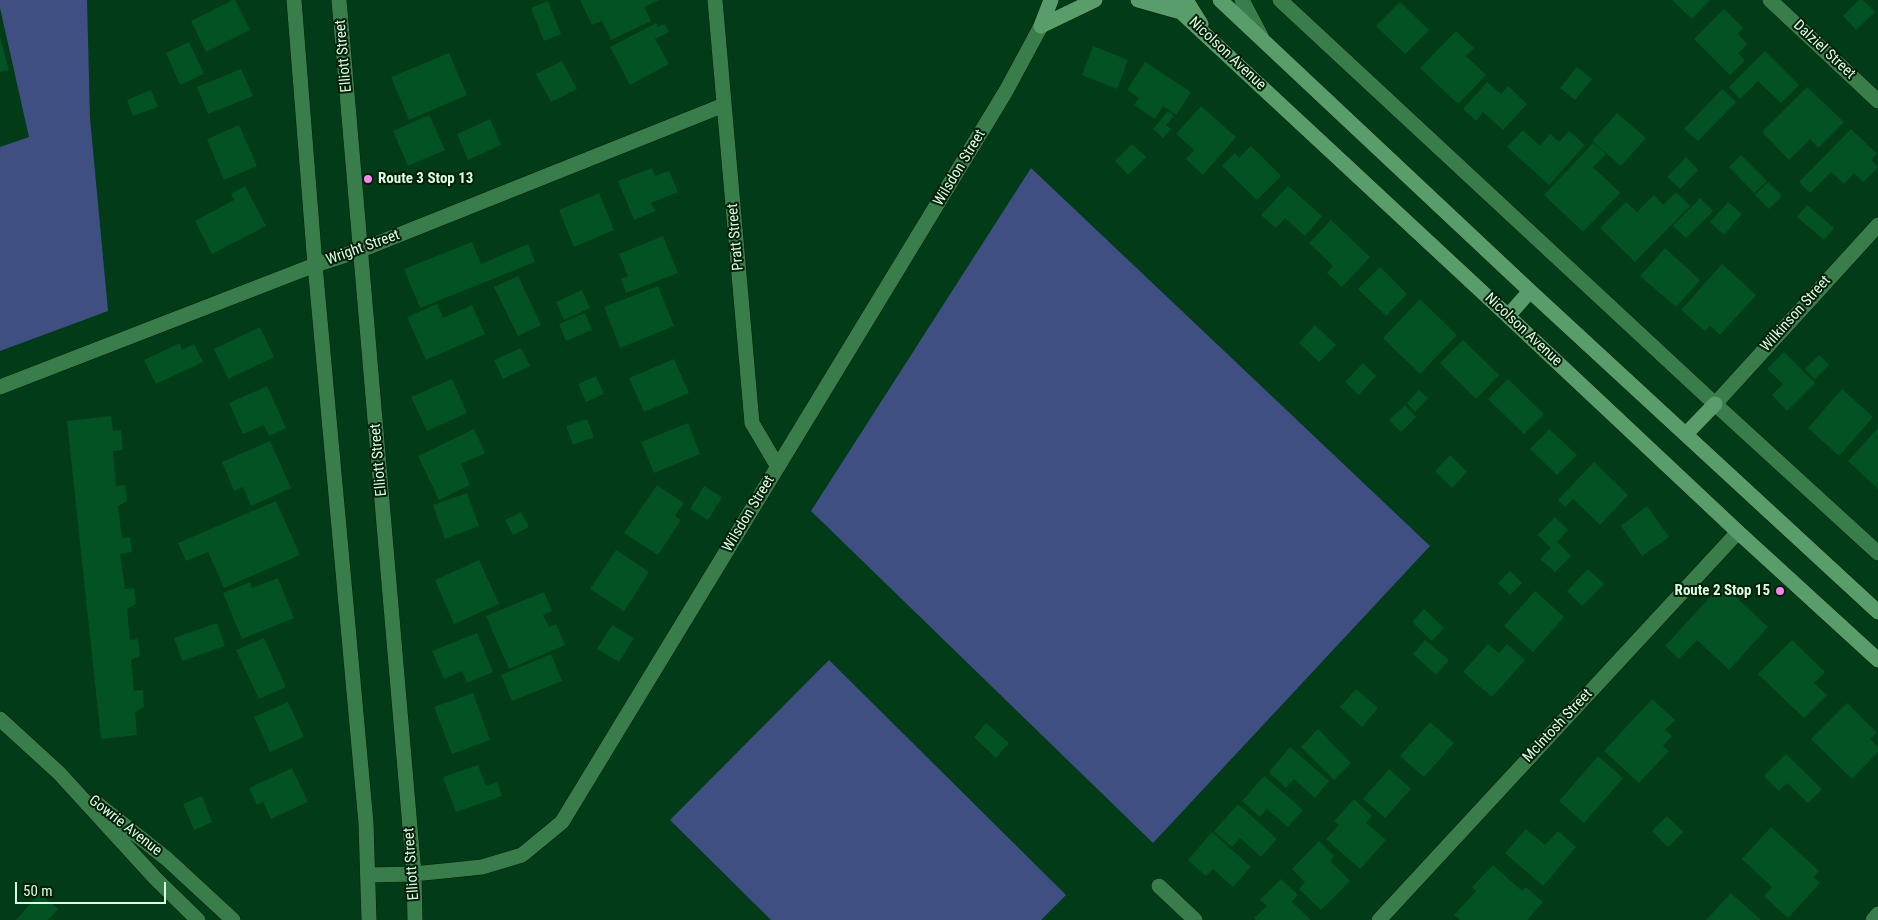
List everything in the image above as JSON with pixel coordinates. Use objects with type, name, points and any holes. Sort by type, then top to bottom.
[{"type":"main road","points":[[1041,26],[1051,0]]},
{"type":"main road","points":[[1041,26],[1095,0]]},
{"type":"main road","points":[[1138,0],[1184,6]]},
{"type":"main road","name":"Nicolson Avenue","points":[[1168,0],[1184,6],[1210,38],[1738,532],[1878,660]]},
{"type":"main road","points":[[1220,0],[1530,291],[1878,612]]},
{"type":"main road","points":[[1508,316],[1530,291]]},
{"type":"main road","points":[[1686,434],[1715,404]]},
{"type":"street","points":[[294,0],[315,265],[366,823],[369,920]]},
{"type":"street","name":"Elliott Street","points":[[339,0],[414,874],[416,920]]},
{"type":"street","name":"Pratt Street","points":[[715,0],[752,423],[778,467]]},
{"type":"street","points":[[1242,0],[1264,41]]},
{"type":"street","points":[[1280,0],[1878,553]]},
{"type":"street","name":"Dalziel Street","points":[[1770,0],[1878,101]]},
{"type":"street","name":"Wilsdon Street","points":[[368,876],[414,874],[482,867],[522,856],[562,822],[1006,91],[1041,26]]},
{"type":"street","name":"Wright Street","points":[[0,387],[315,265],[361,250],[724,105]]},
{"type":"street","name":"Wilkinson Street","points":[[1715,404],[1878,225]]},
{"type":"street","name":"McIntosh Street","points":[[1379,920],[1738,532]]},
{"type":"street","name":"Gowrie Avenue","points":[[0,719],[59,774],[154,878],[198,920]]},
{"type":"street","name":"Gowrie Avenue","points":[[59,774],[167,859],[233,920]]},
{"type":"street","points":[[1159,886],[1195,920]]},
{"type":"street","points":[[1873,920],[1878,914]]},
{"type":"shaded area","points":[[0,0],[87,0],[90,118],[108,311],[0,351],[0,147],[29,137],[0,8]]},
{"type":"shaded area","points":[[1031,168],[1430,546],[1153,843],[811,511]]},
{"type":"shaded area","points":[[829,660],[1066,895],[1041,920],[771,920],[670,820]]},
{"type":"building","points":[[235,0],[250,30],[206,52],[191,21]]},
{"type":"building","points":[[580,0],[659,0],[644,7],[651,21],[611,40],[602,21],[592,25]]},
{"type":"building","points":[[1672,0],[1710,0],[1692,19]]},
{"type":"building","points":[[1859,0],[1863,0],[1875,12],[1856,30],[1843,16]]},
{"type":"building","points":[[548,1],[561,34],[544,41],[531,8]]},
{"type":"building","points":[[1400,2],[1429,30],[1405,54],[1376,26]]},
{"type":"building","points":[[1724,9],[1743,28],[1738,34],[1747,44],[1738,54],[1745,60],[1730,75],[1694,39]]},
{"type":"building","points":[[656,23],[658,27],[665,24],[669,32],[655,39],[669,64],[630,85],[610,47]]},
{"type":"building","points":[[1456,31],[1474,48],[1466,56],[1486,75],[1458,104],[1420,68]]},
{"type":"building","points":[[0,37],[9,70],[0,72]]},
{"type":"building","points":[[189,42],[204,74],[180,85],[166,53]]},
{"type":"building","points":[[1093,46],[1128,60],[1117,89],[1082,75]]},
{"type":"building","points":[[1765,51],[1799,85],[1781,103],[1758,81],[1740,99],[1729,87]]},
{"type":"building","points":[[449,53],[467,95],[409,120],[391,77]]},
{"type":"building","points":[[562,61],[577,89],[551,102],[536,74]]},
{"type":"building","points":[[1145,62],[1191,92],[1176,115],[1163,106],[1155,119],[1134,105],[1139,98],[1127,90]]},
{"type":"building","points":[[1577,67],[1592,79],[1575,100],[1560,88]]},
{"type":"building","points":[[241,69],[253,96],[208,114],[197,87]]},
{"type":"building","points":[[1487,82],[1501,94],[1508,86],[1527,104],[1503,130],[1483,112],[1476,121],[1463,109]]},
{"type":"building","points":[[1807,87],[1844,122],[1818,148],[1810,139],[1789,160],[1762,132]]},
{"type":"building","points":[[1722,89],[1736,102],[1698,141],[1684,129]]},
{"type":"building","points":[[151,90],[158,107],[133,116],[127,100]]},
{"type":"building","points":[[1201,106],[1236,137],[1203,175],[1186,159],[1194,150],[1176,134]]},
{"type":"building","points":[[1168,111],[1174,116],[1166,125],[1171,129],[1163,138],[1153,129]]},
{"type":"building","points":[[1617,113],[1646,138],[1621,166],[1592,141]]},
{"type":"building","points":[[429,115],[445,150],[408,166],[393,131]]},
{"type":"building","points":[[490,119],[501,145],[468,160],[457,134]]},
{"type":"building","points":[[239,125],[257,166],[224,180],[207,139]]},
{"type":"building","points":[[1851,129],[1877,154],[1871,160],[1878,167],[1863,182],[1854,173],[1844,184],[1831,172],[1810,193],[1799,182]]},
{"type":"building","points":[[1523,130],[1540,146],[1550,134],[1559,142],[1569,131],[1585,145],[1549,185],[1507,147]]},
{"type":"building","points":[[1593,143],[1606,154],[1593,167],[1620,193],[1583,232],[1544,195]]},
{"type":"building","points":[[1132,144],[1146,157],[1128,175],[1115,161]]},
{"type":"building","points":[[1251,146],[1281,176],[1257,200],[1222,166],[1235,153],[1239,158]]},
{"type":"building","points":[[1741,155],[1767,181],[1754,193],[1729,167]]},
{"type":"building","points":[[1686,157],[1698,170],[1680,189],[1667,177]]},
{"type":"building","points":[[652,168],[655,176],[669,171],[678,192],[651,203],[655,211],[634,220],[618,181]]},
{"type":"building","points":[[1768,182],[1782,196],[1769,209],[1755,195]]},
{"type":"building","points":[[245,186],[266,226],[212,254],[195,221],[234,200],[231,194]]},
{"type":"building","points":[[1288,186],[1322,216],[1305,236],[1285,218],[1276,228],[1261,215]]},
{"type":"building","points":[[1676,192],[1690,206],[1635,262],[1600,228],[1626,202],[1637,212],[1654,195],[1663,205]]},
{"type":"building","points":[[599,193],[614,230],[574,247],[559,210]]},
{"type":"building","points":[[1700,198],[1713,211],[1686,238],[1673,226]]},
{"type":"building","points":[[1728,202],[1742,214],[1724,235],[1710,222]]},
{"type":"building","points":[[1807,205],[1834,228],[1824,240],[1797,217]]},
{"type":"building","points":[[1331,220],[1370,257],[1342,287],[1327,273],[1333,266],[1309,243]]},
{"type":"building","points":[[663,236],[678,273],[626,293],[621,279],[628,276],[619,254]]},
{"type":"building","points":[[472,242],[481,264],[528,244],[535,262],[420,308],[404,269]]},
{"type":"building","points":[[1665,248],[1700,280],[1676,307],[1640,276]]},
{"type":"building","points":[[1722,264],[1756,295],[1720,335],[1710,326],[1705,331],[1681,310]]},
{"type":"building","points":[[1380,267],[1407,294],[1386,316],[1358,289]]},
{"type":"building","points":[[518,276],[541,325],[518,336],[494,287]]},
{"type":"building","points":[[658,286],[674,326],[620,348],[604,307]]},
{"type":"building","points":[[582,290],[590,308],[564,320],[556,302]]},
{"type":"building","points":[[1420,299],[1457,335],[1420,374],[1383,338]]},
{"type":"building","points":[[437,304],[443,318],[472,305],[485,334],[426,360],[407,317]]},
{"type":"building","points":[[585,313],[592,330],[566,341],[559,324]]},
{"type":"building","points":[[1315,325],[1336,345],[1319,362],[1299,343]]},
{"type":"building","points":[[260,327],[274,357],[228,379],[214,349]]},
{"type":"building","points":[[1463,340],[1499,375],[1476,399],[1440,363]]},
{"type":"building","points":[[180,343],[182,350],[194,344],[203,362],[156,384],[144,360]]},
{"type":"building","points":[[521,348],[530,366],[503,379],[494,360]]},
{"type":"building","points":[[1784,352],[1815,383],[1787,411],[1772,395],[1783,384],[1767,369]]},
{"type":"building","points":[[1819,355],[1829,365],[1815,379],[1805,369]]},
{"type":"building","points":[[674,359],[689,393],[644,412],[629,378]]},
{"type":"building","points":[[1363,363],[1376,376],[1359,395],[1345,382]]},
{"type":"building","points":[[596,376],[604,394],[586,402],[578,384]]},
{"type":"building","points":[[452,379],[467,413],[427,431],[411,397]]},
{"type":"building","points":[[1508,379],[1544,414],[1524,434],[1488,399]]},
{"type":"building","points":[[267,386],[286,428],[269,436],[264,425],[243,434],[229,403]]},
{"type":"building","points":[[1842,389],[1873,417],[1839,456],[1808,428]]},
{"type":"building","points":[[1419,390],[1428,398],[1415,412],[1407,403]]},
{"type":"building","points":[[1405,405],[1416,417],[1401,432],[1389,420]]},
{"type":"building","points":[[111,416],[113,431],[121,430],[123,450],[113,451],[116,486],[125,485],[127,501],[118,506],[122,538],[130,537],[132,552],[120,554],[125,589],[134,588],[136,604],[127,609],[130,640],[138,639],[140,656],[131,660],[134,691],[143,690],[144,707],[135,712],[137,735],[101,739],[67,421]]},
{"type":"building","points":[[587,419],[594,437],[573,445],[566,426]]},
{"type":"building","points":[[688,423],[700,454],[654,473],[641,442]]},
{"type":"building","points":[[1878,428],[1878,489],[1848,461]]},
{"type":"building","points":[[474,429],[485,453],[461,464],[470,485],[439,500],[418,456]]},
{"type":"building","points":[[1549,429],[1577,455],[1557,475],[1530,449]]},
{"type":"building","points":[[270,441],[291,488],[251,506],[243,487],[234,491],[222,462]]},
{"type":"building","points":[[1450,455],[1467,472],[1452,488],[1435,471]]},
{"type":"building","points":[[1594,462],[1628,495],[1600,525],[1573,499],[1565,507],[1558,500]]},
{"type":"building","points":[[657,485],[684,503],[675,516],[681,520],[658,555],[624,533]]},
{"type":"building","points":[[704,486],[722,497],[708,520],[690,509]]},
{"type":"building","points":[[467,493],[479,526],[445,539],[433,505]]},
{"type":"building","points":[[276,501],[300,555],[224,588],[208,552],[186,561],[178,543]]},
{"type":"building","points":[[1647,506],[1669,537],[1642,556],[1621,526]]},
{"type":"building","points":[[521,512],[529,527],[513,535],[505,520]]},
{"type":"building","points":[[1555,517],[1568,530],[1557,542],[1571,556],[1555,572],[1540,559],[1551,548],[1538,535]]},
{"type":"building","points":[[616,550],[649,572],[624,611],[590,589]]},
{"type":"building","points":[[479,560],[499,604],[454,624],[435,580]]},
{"type":"building","points":[[1588,569],[1604,584],[1582,606],[1567,591]]},
{"type":"building","points":[[1510,571],[1522,583],[1510,595],[1498,583]]},
{"type":"building","points":[[278,578],[294,618],[242,639],[223,593],[250,582],[252,588]]},
{"type":"building","points":[[1722,584],[1768,627],[1729,670],[1697,640],[1679,659],[1665,646]]},
{"type":"building","points":[[1535,591],[1564,617],[1533,652],[1504,626]]},
{"type":"building","points":[[544,592],[552,611],[543,615],[549,627],[556,624],[565,645],[509,669],[486,616]]},
{"type":"building","points":[[1424,609],[1444,628],[1432,641],[1412,622]]},
{"type":"building","points":[[217,623],[225,646],[182,661],[174,638]]},
{"type":"building","points":[[612,625],[634,638],[619,662],[597,649]]},
{"type":"building","points":[[477,633],[493,672],[467,683],[462,671],[444,679],[432,651]]},
{"type":"building","points":[[264,638],[286,687],[259,699],[236,650]]},
{"type":"building","points":[[1425,640],[1449,660],[1436,675],[1413,654]]},
{"type":"building","points":[[1792,640],[1825,672],[1814,683],[1827,695],[1804,718],[1758,674]]},
{"type":"building","points":[[1488,644],[1499,653],[1507,644],[1525,660],[1492,697],[1463,672]]},
{"type":"building","points":[[551,654],[562,681],[512,701],[501,675]]},
{"type":"building","points":[[1356,689],[1378,708],[1362,727],[1340,707]]},
{"type":"building","points":[[473,693],[490,740],[452,754],[434,707]]},
{"type":"building","points":[[1652,699],[1675,720],[1665,730],[1672,736],[1663,746],[1669,751],[1639,783],[1604,751]]},
{"type":"building","points":[[288,702],[304,737],[270,752],[254,717]]},
{"type":"building","points":[[1847,703],[1877,733],[1870,739],[1878,747],[1878,752],[1852,779],[1811,739]]},
{"type":"building","points":[[1430,722],[1454,743],[1424,777],[1400,756]]},
{"type":"building","points":[[986,723],[1009,743],[996,758],[974,737]]},
{"type":"building","points":[[1318,729],[1351,763],[1334,780],[1301,747]]},
{"type":"building","points":[[1290,747],[1329,781],[1315,798],[1294,779],[1286,788],[1269,772]]},
{"type":"building","points":[[1786,754],[1822,789],[1808,803],[1787,783],[1779,791],[1764,776]]},
{"type":"building","points":[[1598,756],[1623,778],[1584,823],[1559,801]]},
{"type":"building","points":[[478,765],[486,786],[497,782],[502,796],[456,812],[443,777]]},
{"type":"building","points":[[292,768],[308,802],[271,819],[263,802],[257,805],[249,788]]},
{"type":"building","points":[[1389,769],[1411,789],[1385,818],[1363,799]]},
{"type":"building","points":[[1264,776],[1303,810],[1288,827],[1267,809],[1260,817],[1242,801]]},
{"type":"building","points":[[202,796],[212,822],[194,830],[183,804]]},
{"type":"building","points":[[1354,799],[1372,816],[1366,823],[1386,840],[1360,869],[1326,839],[1339,825],[1334,821]]},
{"type":"building","points":[[1238,804],[1277,839],[1261,857],[1240,838],[1232,847],[1214,831]]},
{"type":"building","points":[[1667,816],[1683,832],[1668,847],[1652,831]]},
{"type":"building","points":[[1771,827],[1819,871],[1813,877],[1820,883],[1788,918],[1764,896],[1772,887],[1742,859]]},
{"type":"building","points":[[1526,829],[1545,845],[1558,831],[1576,847],[1543,886],[1505,853]]},
{"type":"building","points":[[1212,832],[1251,867],[1233,887],[1213,869],[1206,876],[1188,860]]},
{"type":"building","points":[[1319,841],[1334,856],[1330,861],[1350,881],[1321,910],[1299,889],[1305,882],[1292,869]]},
{"type":"building","points":[[1493,865],[1522,891],[1526,887],[1543,902],[1527,920],[1460,920],[1454,915],[1476,891],[1472,887]]},
{"type":"building","points":[[1281,879],[1298,895],[1292,902],[1311,920],[1256,920],[1254,918],[1267,906],[1260,900]]},
{"type":"building","points":[[40,893],[58,909],[48,920],[16,920]]},
{"type":"building","points":[[1731,893],[1761,920],[1706,920]]},
{"type":"place","name":"Route 3 Stop 13","points":[[368,179]]},
{"type":"place","name":"Route 2 Stop 15","points":[[1780,591]]}]
